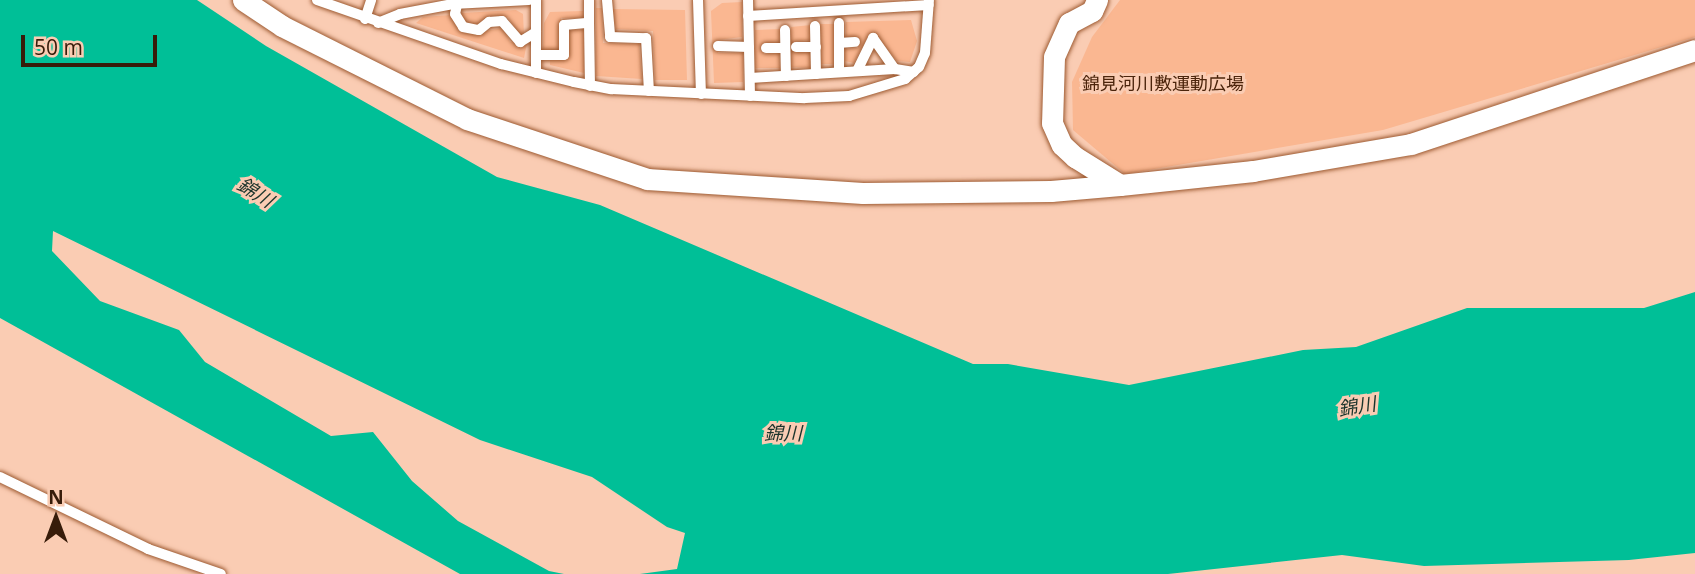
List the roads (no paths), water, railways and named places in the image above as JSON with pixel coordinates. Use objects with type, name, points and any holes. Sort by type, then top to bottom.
[{"type":"street","points":[[243,0],[282,26],[467,119],[647,179],[863,193],[1052,191],[1120,185],[1253,171],[1411,144],[1695,50]]},
{"type":"street","points":[[1097,0],[1092,11],[1069,23],[1054,57],[1052,123],[1062,145],[1075,158],[1120,185]]},
{"type":"lane","points":[[317,0],[365,19],[536,73],[590,86],[750,96],[849,96],[880,90],[914,72],[925,53],[929,3],[748,16]]},
{"type":"lane","points":[[365,19],[371,0]]},
{"type":"lane","points":[[378,23],[400,13],[457,2],[529,0]]},
{"type":"lane","points":[[536,0],[536,73]]},
{"type":"lane","points":[[590,0],[590,86]]},
{"type":"lane","points":[[607,0],[610,37],[646,38],[649,91]]},
{"type":"lane","points":[[698,0],[701,94]]},
{"type":"lane","points":[[748,0],[750,96]]},
{"type":"lane","points":[[457,2],[455,14],[463,27],[479,30],[489,22],[502,21],[520,41],[536,33]]},
{"type":"lane","points":[[536,55],[564,55],[564,25],[589,23]]},
{"type":"lane","points":[[839,23],[839,72]]},
{"type":"lane","points":[[815,26],[816,74]]},
{"type":"lane","points":[[785,30],[791,48],[786,76]]},
{"type":"lane","points":[[857,71],[873,38],[895,69]]},
{"type":"lane","points":[[839,43],[855,42]]},
{"type":"lane","points":[[718,46],[749,47]]},
{"type":"lane","points":[[766,48],[816,47]]},
{"type":"lane","points":[[750,78],[895,69],[914,72]]},
{"type":"lane","points":[[0,477],[148,549],[221,574]]},
{"type":"water","name":"錦川","points":[[0,0],[197,0],[266,46],[497,177],[600,205],[973,364],[1008,364],[1129,385],[1303,350],[1356,347],[1467,308],[1644,308],[1695,292],[1695,553],[1629,560],[1424,566],[1342,555],[1168,574],[640,574],[677,569],[685,533],[667,527],[592,477],[480,440],[53,231],[52,251],[100,301],[179,330],[205,362],[331,436],[373,432],[412,481],[458,521],[549,571],[564,574],[460,574],[0,318]]},
{"type":"park label","name":"錦見河川敷運動広場","points":[[1163,83]]}]
